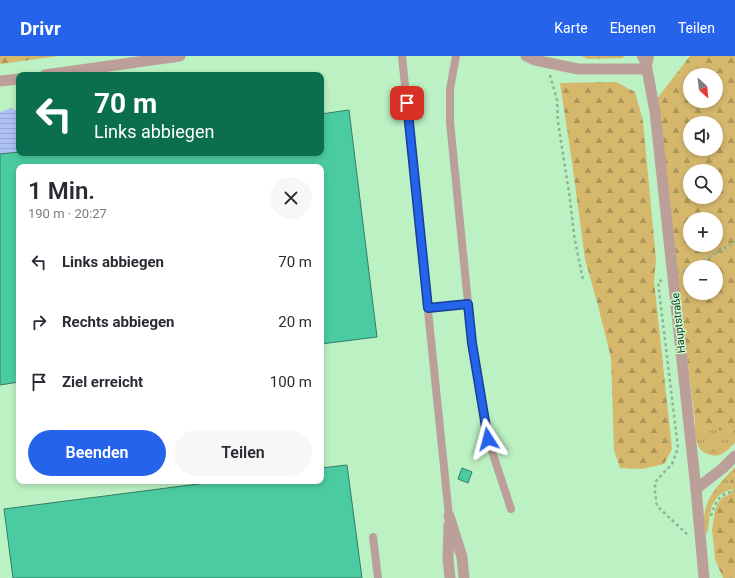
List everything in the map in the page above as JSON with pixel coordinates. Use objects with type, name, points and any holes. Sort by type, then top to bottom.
[{"type":"street","points":[[66,72],[180,56]]},
{"type":"street","points":[[526,56],[546,63],[578,69],[647,69]]},
{"type":"street","name":"Hauptstraße","points":[[647,69],[655,112],[696,488],[704,578]]},
{"type":"street","points":[[0,81],[16,79]]},
{"type":"street","points":[[696,488],[723,468],[735,456]]},
{"type":"street","points":[[449,516],[448,559],[450,578]]},
{"type":"street","points":[[449,516],[462,557],[464,578]]},
{"type":"lane","points":[[402,56],[449,516]]},
{"type":"lane","points":[[456,56],[450,89],[450,122],[472,343],[488,439],[511,509]]},
{"type":"lane","points":[[641,56],[647,69]]},
{"type":"lane","points":[[647,69],[650,56]]},
{"type":"lane","points":[[428,308],[468,304]]},
{"type":"lane","points":[[374,537],[378,578]]},
{"type":"path","points":[[546,63],[557,100],[558,122],[570,198],[574,235],[583,280]]},
{"type":"path","points":[[705,260],[735,242]]},
{"type":"path","points":[[672,276],[658,282],[678,448],[672,464],[655,482],[655,492],[657,506],[687,534],[688,542]]},
{"type":"path","points":[[711,518],[714,506],[720,496],[735,491]]},
{"type":"green space","points":[[0,56],[59,56],[0,64]]},
{"type":"green space","points":[[581,56],[624,56],[623,58],[588,59]]},
{"type":"green space","points":[[690,56],[735,56],[735,430],[714,430],[695,422],[656,100]]},
{"type":"green space","points":[[616,82],[635,92],[643,121],[656,260],[654,281],[672,449],[664,464],[642,469],[620,468],[614,450],[611,358],[585,259],[560,83]]},
{"type":"green space","points":[[695,422],[714,430],[735,430],[735,443],[720,455],[714,456],[706,453],[699,447],[697,442]]},
{"type":"green space","points":[[735,467],[735,475],[730,481],[733,489],[722,493],[712,505],[706,534],[704,514],[710,497],[715,489]]},
{"type":"green space","points":[[735,475],[735,578],[723,578],[715,559],[712,530],[715,510],[723,497],[728,495],[733,489],[730,481]]},
{"type":"water","points":[[11,108],[16,110],[16,154],[0,160],[0,112]]},
{"type":"building","points":[[349,110],[377,337],[324,344],[324,164],[16,164],[16,382],[0,385],[0,154],[16,152],[16,156],[324,156],[324,114]]},
{"type":"building","points":[[347,465],[362,578],[13,578],[4,509],[198,484],[324,484],[324,468]]},
{"type":"building","points":[[462,468],[472,472],[468,483],[458,479]]},
{"type":"route","points":[[407,103],[428,308],[468,304],[472,343],[488,439]]}]
